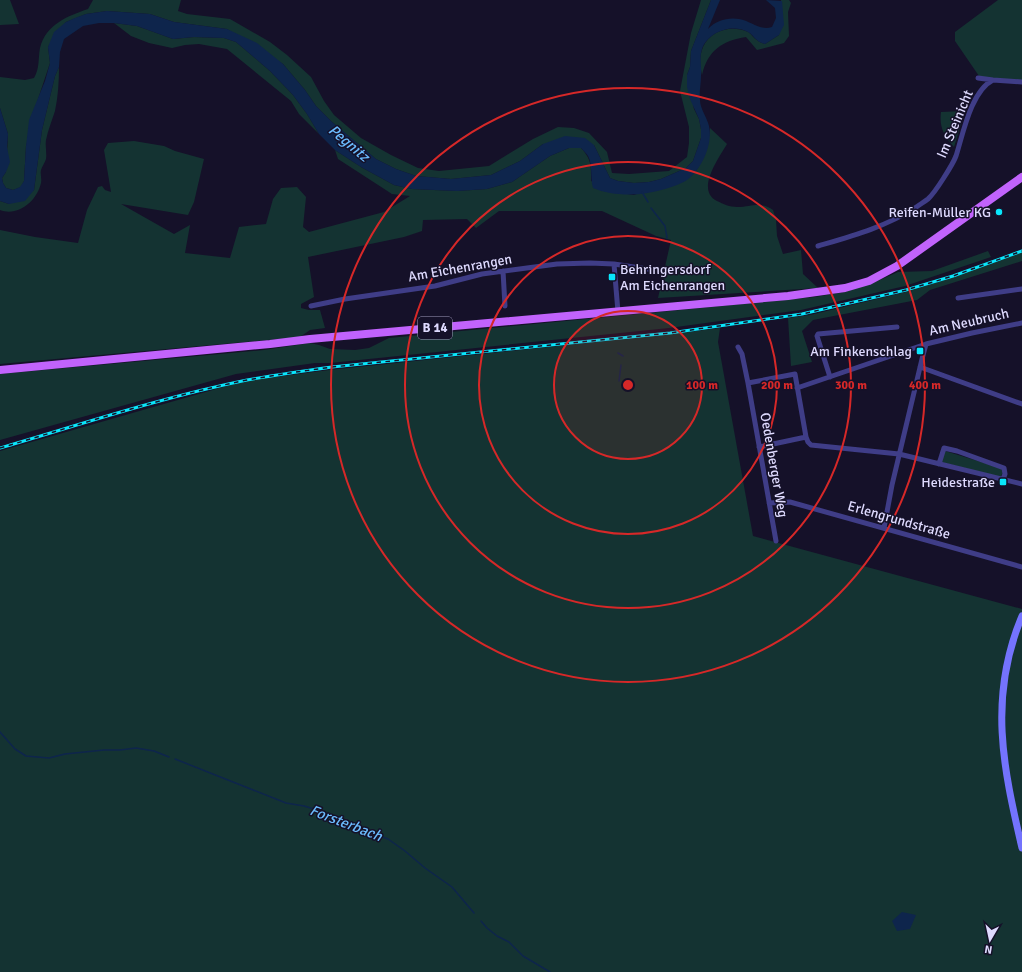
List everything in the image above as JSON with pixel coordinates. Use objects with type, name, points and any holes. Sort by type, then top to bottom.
[{"type":"main road","name":"B 14","points":[[0,370],[310,339],[788,296],[845,288],[869,281],[897,266],[1022,177]]},
{"type":"street","name":"Im Steinicht","points":[[978,78],[1022,82]]},
{"type":"street","name":"Im Steinicht","points":[[818,246],[864,232],[899,218],[928,199],[952,164],[963,130],[976,100],[988,83],[993,80]]},
{"type":"street","name":"Am Eichenrangen","points":[[312,306],[435,286],[482,274],[577,263],[614,264],[667,272]]},
{"type":"street","points":[[614,264],[618,312]]},
{"type":"street","points":[[503,271],[505,306]]},
{"type":"street","points":[[958,298],[1022,289]]},
{"type":"street","name":"Am Neubruch","points":[[797,388],[926,344],[1022,323]]},
{"type":"street","points":[[830,377],[817,336],[818,334],[897,327]]},
{"type":"street","points":[[884,528],[899,454],[926,344]]},
{"type":"street","name":"Oedenberger Weg","points":[[738,347],[742,354],[748,383],[776,541]]},
{"type":"street","points":[[920,367],[1022,404]]},
{"type":"street","points":[[748,383],[795,374],[806,437],[811,445],[899,454],[1022,484]]},
{"type":"street","points":[[759,447],[806,437]]},
{"type":"street","points":[[939,464],[944,448],[957,451],[1004,468],[1005,474],[1002,479]]},
{"type":"street","name":"Erlengrundstraße","points":[[769,503],[790,502],[1022,567]]},
{"type":"street","points":[[1022,617],[1012,642],[1007,666],[1003,692],[1002,724],[1002,745],[1007,779],[1022,848]]},
{"type":"green space","points":[[0,0],[10,0],[19,24],[0,25]]},
{"type":"green space","points":[[93,0],[181,0],[178,11],[187,14],[230,19],[270,42],[287,55],[311,77],[324,101],[334,115],[361,138],[418,168],[439,171],[489,166],[533,139],[558,127],[574,128],[589,133],[607,152],[612,173],[629,174],[669,171],[687,157],[689,127],[680,91],[691,33],[701,0],[711,0],[691,51],[690,67],[687,75],[694,109],[699,119],[701,138],[693,161],[686,168],[661,179],[649,182],[634,183],[618,181],[610,178],[594,145],[543,144],[520,161],[491,175],[451,179],[416,176],[396,169],[376,159],[332,122],[316,106],[305,90],[283,64],[227,29],[174,22],[150,14],[107,11],[86,14],[66,22],[48,47],[50,63],[38,99],[26,146],[24,181],[21,187],[13,190],[6,188],[2,178],[6,172],[8,134],[0,108],[0,77],[25,80],[34,78],[38,67],[40,48],[47,33],[59,22],[88,9]]},
{"type":"green space","points":[[781,0],[789,0],[791,3],[788,12],[789,36],[784,43],[757,50],[746,37],[730,41],[717,48],[712,53],[702,75],[700,61],[703,47],[706,41],[716,33],[728,29],[741,30],[749,33],[765,44],[779,35]]},
{"type":"green space","points":[[998,0],[1022,0],[1022,81],[992,79],[979,76],[955,41],[955,32]]},
{"type":"green space","points":[[114,23],[137,26],[173,39],[194,37],[224,38],[236,42],[270,71],[293,95],[319,134],[299,114],[291,101],[227,49],[199,44],[172,48],[149,43],[131,36]]},
{"type":"green space","points":[[59,67],[56,106],[46,140],[46,159],[41,170],[39,190],[26,206],[7,212],[0,210],[0,201],[9,204],[34,190],[42,130],[55,76]]},
{"type":"green space","points":[[965,111],[954,147],[947,139],[943,131],[941,112]]},
{"type":"green space","points":[[710,128],[727,144],[715,165],[708,182],[708,189],[711,196],[717,201],[732,206],[743,207],[760,205],[773,210],[776,220],[777,236],[783,254],[801,250],[803,274],[818,288],[658,298],[671,240],[656,236],[602,211],[499,211],[476,228],[467,219],[423,220],[422,231],[404,237],[308,257],[314,297],[301,304],[301,308],[320,310],[325,328],[310,330],[300,337],[0,364],[0,230],[78,243],[87,210],[98,187],[102,186],[105,190],[111,192],[104,150],[108,143],[134,141],[164,146],[175,151],[204,159],[194,202],[188,215],[121,204],[174,234],[190,225],[185,253],[230,258],[239,227],[266,224],[273,199],[281,188],[297,187],[306,197],[303,227],[309,232],[384,212],[410,196],[392,194],[338,159],[335,150],[361,167],[394,185],[412,189],[457,191],[487,189],[512,182],[550,156],[569,148],[581,148],[590,163],[591,181],[627,194],[634,195],[696,171],[706,150]]},
{"type":"green space","points":[[988,251],[991,257],[905,286],[801,310],[669,328],[330,363],[315,363],[236,374],[0,440],[0,374],[264,350],[310,343],[330,349],[355,350],[369,348],[389,338],[815,297],[844,292],[875,282],[898,272],[932,271]]},
{"type":"green space","points":[[1022,252],[1022,261],[930,290],[917,300],[813,320],[802,331],[812,362],[791,366],[788,318],[810,315],[906,292]]},
{"type":"green space","points":[[720,328],[718,342],[753,536],[1022,609],[1022,972],[0,972],[0,451],[244,381],[329,370]]},
{"type":"green space","points":[[945,451],[1001,468],[1003,473],[1000,477],[941,462]]},
{"type":"water","name":"Pegnitz","points":[[711,0],[720,0],[708,29],[722,20],[730,19],[743,20],[763,28],[772,27],[776,18],[775,8],[766,0],[782,1],[784,25],[779,35],[765,44],[748,32],[735,28],[715,34],[705,43],[701,56],[700,103],[709,126],[710,133],[708,148],[702,163],[687,180],[665,189],[638,194],[619,194],[593,188],[590,160],[581,148],[569,148],[550,156],[512,182],[487,189],[457,191],[412,189],[394,185],[361,167],[335,150],[319,134],[293,95],[270,71],[236,42],[224,38],[194,37],[173,39],[137,26],[99,23],[83,26],[64,39],[60,52],[59,67],[55,76],[42,130],[34,190],[25,201],[9,204],[0,201],[0,108],[8,134],[7,147],[10,162],[2,178],[6,188],[13,190],[20,187],[24,181],[29,120],[45,81],[50,63],[48,47],[54,32],[66,22],[75,18],[86,14],[107,11],[150,14],[174,22],[227,29],[257,43],[283,64],[305,90],[316,106],[332,122],[376,159],[396,169],[416,176],[451,179],[491,175],[520,161],[543,144],[565,136],[585,138],[594,145],[610,178],[618,181],[634,183],[649,182],[661,179],[686,168],[693,161],[701,138],[699,119],[690,99],[687,87],[687,75],[690,67],[691,51]]},
{"type":"water","points":[[902,912],[916,915],[910,929],[897,931],[892,921]]},
{"type":"waterway","points":[[642,192],[648,202]]},
{"type":"waterway","points":[[651,208],[665,226],[667,238]]},
{"type":"waterway","points":[[618,353],[623,356]]},
{"type":"waterway","points":[[619,381],[621,365]]},
{"type":"waterway","name":"Forsterbach","points":[[0,732],[15,749],[26,756],[49,758],[65,754],[136,748],[154,751],[169,757]]},
{"type":"waterway","name":"Forsterbach","points":[[175,759],[286,803],[304,806],[324,812],[346,824],[388,839],[452,887],[474,913]]},
{"type":"waterway","name":"Forsterbach","points":[[481,921],[497,936],[509,942],[523,956],[550,972]]},
{"type":"railway","points":[[0,448],[184,394],[258,378],[332,367],[670,333],[802,314],[906,290],[953,276],[1022,251]]},
{"type":"place","name":"Reifen-Müller KG","points":[[999,212]]},
{"type":"place","name":"Behringersdorf Am Eichenrangen","points":[[612,277]]},
{"type":"place","name":"Am Finkenschlag","points":[[920,351]]},
{"type":"place","name":"Heidestraße","points":[[1003,482]]}]
